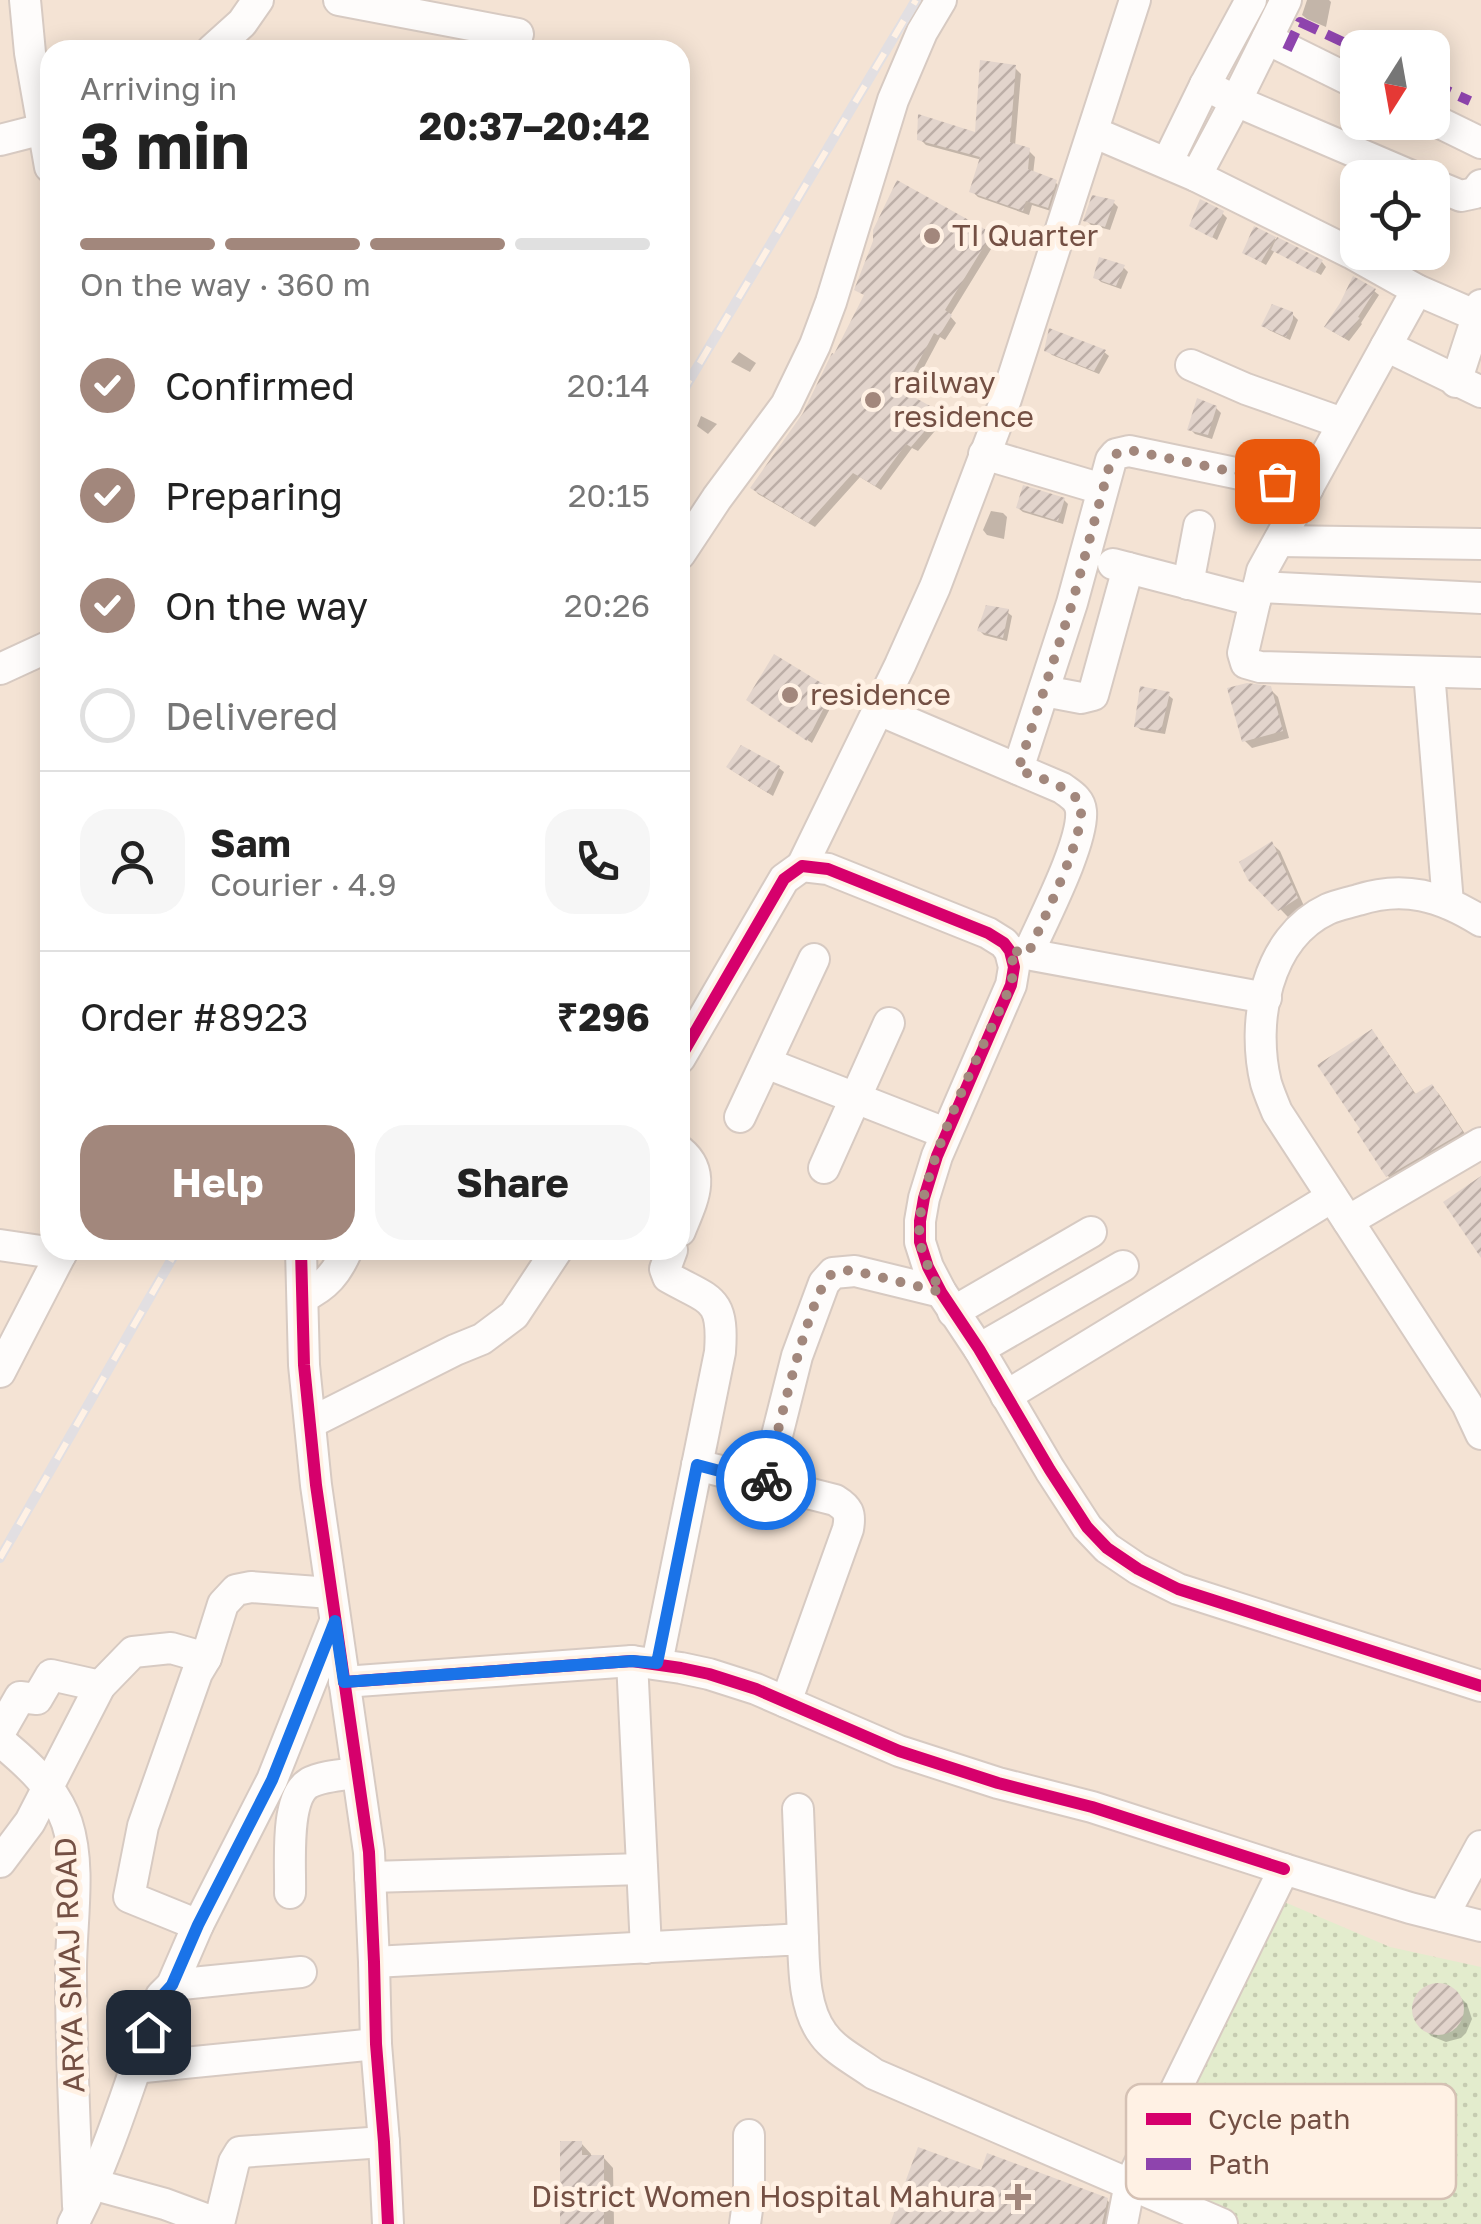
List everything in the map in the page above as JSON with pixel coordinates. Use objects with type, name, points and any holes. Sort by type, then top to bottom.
[{"type":"street","points":[[24,0],[40,106]]},
{"type":"street","points":[[233,40],[258,0]]},
{"type":"street","points":[[339,0],[518,34]]},
{"type":"street","points":[[690,539],[786,405],[815,345],[832,302],[893,100],[922,32],[941,0]]},
{"type":"street","points":[[690,1041],[784,880],[802,866],[934,587],[1006,399],[1135,0]]},
{"type":"street","points":[[1167,163],[1251,0]]},
{"type":"street","points":[[1196,176],[1286,0]]},
{"type":"street","points":[[1267,39],[1340,75]]},
{"type":"street","points":[[1205,85],[1374,160]]},
{"type":"street","points":[[1450,128],[1481,143]]},
{"type":"street","points":[[1093,132],[1196,176],[1417,290],[1479,311],[1469,387],[1386,346]]},
{"type":"street","points":[[0,140],[40,143]]},
{"type":"street","points":[[1450,191],[1461,196],[1475,194],[1481,185]]},
{"type":"street","points":[[1417,290],[1262,571],[1243,653],[1251,666],[1481,673]]},
{"type":"street","points":[[1190,365],[1342,423]]},
{"type":"street","points":[[1018,770],[1085,557],[1102,489],[1116,454],[1129,450],[1308,488]]},
{"type":"street","points":[[984,454],[1102,489]]},
{"type":"street","points":[[1188,584],[1199,526]]},
{"type":"street","points":[[1279,541],[1481,544]]},
{"type":"street","points":[[1085,557],[1188,584],[1257,594],[1481,598]]},
{"type":"street","points":[[1044,691],[1081,698],[1093,695],[1128,568]]},
{"type":"street","points":[[0,669],[40,651]]},
{"type":"street","points":[[1429,672],[1448,903]]},
{"type":"street","points":[[878,710],[1062,788],[1078,800],[1082,812],[1078,839],[1019,952],[1011,985],[945,1133],[924,1198],[920,1242],[947,1302],[1087,1527],[1107,1548],[1178,1589],[1481,1686]]},
{"type":"street","points":[[802,866],[828,869],[980,929],[1019,952],[1266,998]]},
{"type":"street","points":[[1481,921],[1456,905],[1410,892],[1370,896],[1327,909],[1283,949],[1271,973],[1261,1019],[1266,1082],[1277,1112],[1474,1400],[1481,1434]]},
{"type":"street","points":[[740,1117],[814,959]]},
{"type":"street","points":[[824,1168],[889,1023]]},
{"type":"street","points":[[766,1063],[945,1133]]},
{"type":"street","points":[[1006,1396],[1340,1209],[1481,1143]]},
{"type":"street","points":[[690,1161],[696,1180],[690,1205]]},
{"type":"street","points":[[765,1483],[797,1356],[824,1283],[833,1273],[855,1271],[947,1302],[1091,1232]]},
{"type":"street","points":[[0,1245],[40,1250]]},
{"type":"street","points":[[0,1372],[58,1260]]},
{"type":"street","points":[[302,1260],[304,1365],[316,1485],[368,1852],[388,2224]]},
{"type":"street","points":[[302,1297],[322,1288],[343,1260]]},
{"type":"street","points":[[310,1423],[482,1339],[514,1315],[550,1260]]},
{"type":"street","points":[[646,1948],[642,1869],[644,1662],[697,1465],[720,1352],[720,1316],[702,1293],[668,1278],[665,1269],[668,1260]]},
{"type":"street","points":[[979,1350],[1123,1266]]},
{"type":"street","points":[[697,1465],[835,1500],[845,1506],[850,1518],[786,1702]]},
{"type":"street","points":[[198,1925],[129,1897],[143,1826],[223,1604],[236,1590],[251,1587],[333,1607]]},
{"type":"street","points":[[76,2219],[162,1996],[172,1985],[272,1780],[333,1607]]},
{"type":"street","points":[[0,1862],[49,1789],[100,1686],[132,1652],[171,1648],[206,1658]]},
{"type":"street","points":[[344,1682],[644,1662],[710,1674],[756,1689],[898,1751],[1481,1926]]},
{"type":"street","points":[[0,1732],[20,1697],[38,1699],[51,1675],[100,1686]]},
{"type":"street","name":"ARYA SMAJ ROAD","points":[[0,1742],[38,1775],[56,1798],[68,1825],[74,1870],[70,1973],[76,2219]]},
{"type":"street","points":[[290,1893],[292,1819],[300,1791],[311,1782],[357,1773]]},
{"type":"street","points":[[798,1809],[804,1971],[812,2011],[822,2034],[874,2074],[1126,2181]]},
{"type":"street","points":[[1443,1916],[1481,1846]]},
{"type":"street","points":[[370,1877],[642,1869]]},
{"type":"street","points":[[1179,2084],[1284,1869]]},
{"type":"street","points":[[374,1962],[804,1939]]},
{"type":"street","points":[[172,1985],[301,1972]]},
{"type":"street","points":[[134,2068],[376,2044]]},
{"type":"street","points":[[744,2224],[748,2135]]},
{"type":"street","points":[[92,2184],[219,2224],[240,2152],[384,2142]]},
{"type":"street","points":[[1122,2224],[1127,2199]]},
{"type":"street","points":[[1166,2199],[1222,2224]]},
{"type":"shaded area","points":[[0,0],[1481,0],[1481,2224],[0,2224]]},
{"type":"green space","points":[[1275,1898],[1390,1947],[1481,1967],[1481,2224],[1237,2224],[1182,2199],[1456,2199],[1456,2084],[1193,2084]]},
{"type":"building","points":[[980,60],[1016,65],[1010,142],[1030,148],[1028,169],[1057,180],[1048,208],[1026,201],[1023,211],[969,192],[980,157],[917,140],[918,114],[975,132]]},
{"type":"building","points":[[897,180],[992,233],[945,310],[952,315],[939,336],[934,333],[903,391],[941,412],[911,447],[906,444],[875,486],[853,473],[808,523],[750,488],[803,413],[864,295],[854,290],[873,241],[873,230]]},
{"type":"building","points":[[1092,195],[1115,200],[1105,227],[1083,221]]},
{"type":"building","points":[[1200,199],[1224,211],[1212,238],[1189,226]]},
{"type":"building","points":[[1254,226],[1276,237],[1261,262],[1242,253]]},
{"type":"building","points":[[1277,237],[1323,260],[1315,273],[1271,250]]},
{"type":"building","points":[[1099,257],[1125,265],[1116,286],[1093,278]]},
{"type":"building","points":[[1353,276],[1376,289],[1344,338],[1324,327]]},
{"type":"building","points":[[1272,304],[1293,312],[1286,337],[1261,326]]},
{"type":"building","points":[[1049,328],[1106,350],[1094,371],[1044,351]]},
{"type":"building","points":[[1197,398],[1217,406],[1208,435],[1187,430]]},
{"type":"building","points":[[1023,485],[1065,498],[1058,521],[1016,508]]},
{"type":"building","name":"residence","points":[[986,605],[1009,609],[1003,638],[977,631]]},
{"type":"building","name":"residence","points":[[774,654],[833,690],[807,741],[746,700]]},
{"type":"building","points":[[1247,683],[1271,686],[1283,731],[1242,742],[1227,688]]},
{"type":"building","points":[[1140,686],[1170,692],[1161,731],[1134,727]]},
{"type":"building","name":"residence","points":[[741,745],[780,766],[768,793],[726,767]]},
{"type":"building","points":[[1272,841],[1298,898],[1278,911],[1248,880],[1239,862]]},
{"type":"building","points":[[1372,1029],[1415,1094],[1432,1084],[1463,1132],[1386,1177],[1357,1132],[1360,1129],[1317,1065]]},
{"type":"building","points":[[1481,1176],[1481,1258],[1443,1202]]},
{"type":"building","points":[[1438,1983],[1457,1990],[1464,2009],[1457,2028],[1438,2035],[1419,2028],[1412,2009],[1419,1990]]},
{"type":"building","points":[[560,2141],[582,2141],[582,2155],[604,2155],[604,2224],[560,2224]]},
{"type":"building","points":[[918,2147],[981,2170],[987,2153],[1108,2198],[1102,2224],[890,2224]]},
{"type":"railway","points":[[690,379],[916,0]]},
{"type":"railway","points":[[0,1558],[171,1260]]},
{"type":"marked path","points":[[1287,50],[1300,22],[1340,41]]},
{"type":"marked path","points":[[1450,92],[1470,101]]},
{"type":"cycle path","points":[[690,1041],[784,879],[802,866],[828,869],[988,933],[1004,943],[1014,967],[1011,985],[937,1156],[924,1198],[920,1242],[941,1292],[1050,1470],[1087,1527],[1107,1548],[1138,1569],[1178,1589],[1481,1686]]},
{"type":"cycle path","points":[[301,1260],[304,1365],[316,1485],[369,1852],[388,2224]]},
{"type":"cycle path","points":[[344,1682],[632,1661],[681,1668],[756,1689],[899,1751],[998,1783],[1092,1807],[1284,1869]]},
{"type":"way so far","points":[[766,1480],[797,1356],[824,1283],[833,1273],[855,1271],[941,1292],[920,1242],[924,1198],[945,1133],[1011,985],[1014,967],[1010,950],[1028,954],[1078,839],[1082,812],[1078,800],[1062,788],[1018,770],[1072,604],[1111,460],[1129,450],[1277,481]]},
{"type":"place","name":"TI Quarter","points":[[932,236]]},
{"type":"place","name":"railway residence","points":[[873,400]]},
{"type":"place","name":"residence","points":[[790,695]]},
{"type":"place","name":"District Women Hospital Mahura","points":[[1018,2197]]},
{"type":"route","points":[[148,2032],[162,1996],[172,1985],[272,1780],[335,1621],[344,1682],[632,1661],[657,1663],[697,1465],[765,1483],[766,1480]]}]
